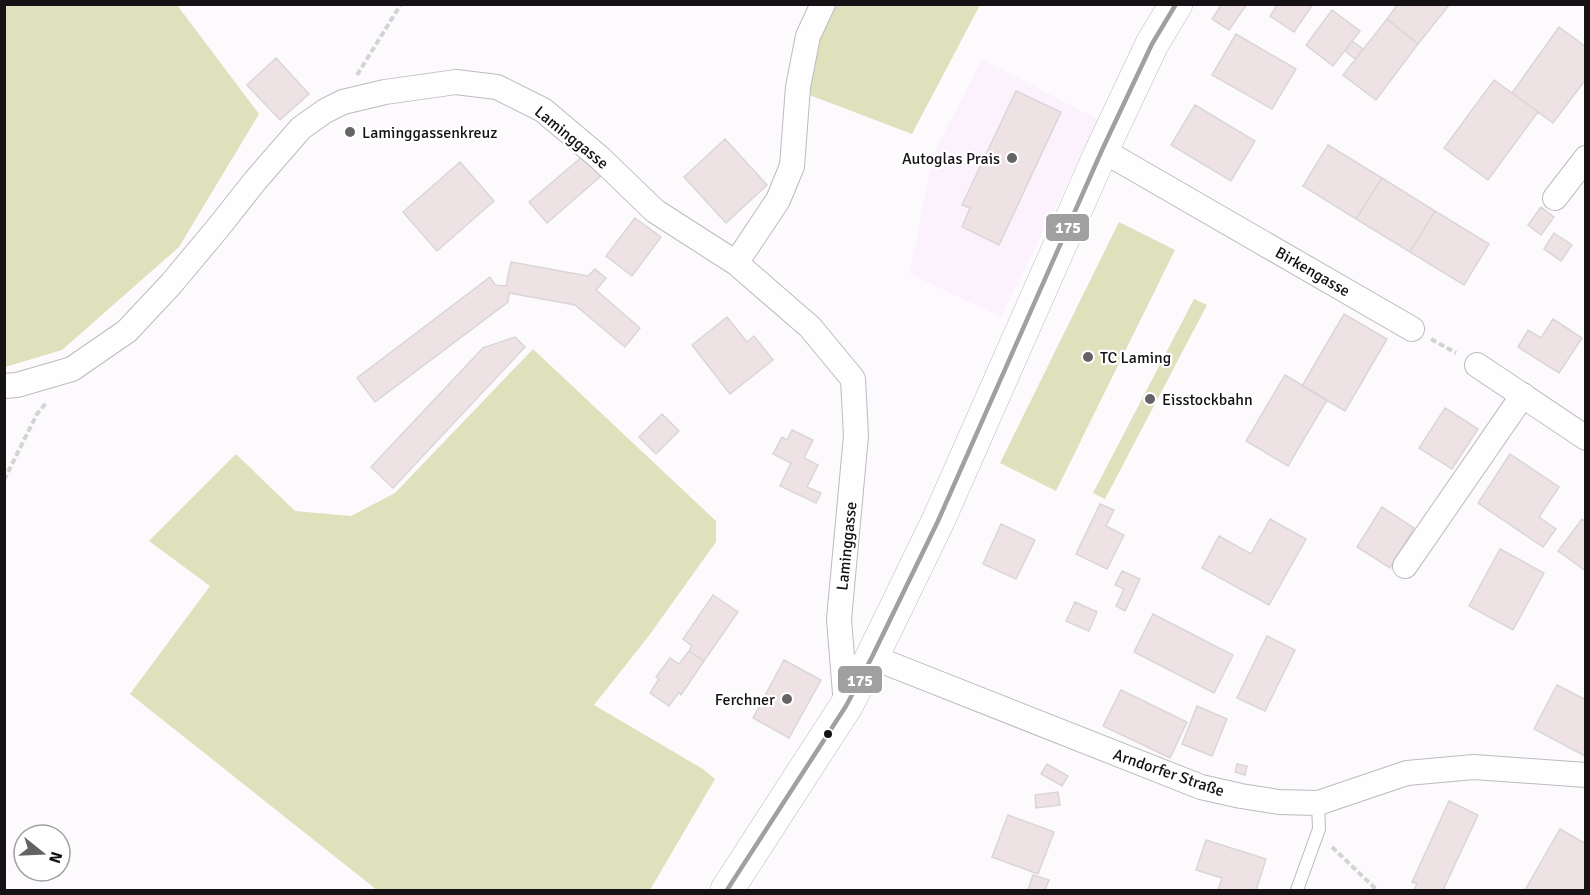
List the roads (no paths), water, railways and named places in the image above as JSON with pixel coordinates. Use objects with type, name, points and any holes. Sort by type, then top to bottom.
[{"type":"main road","points":[[727,891],[846,706],[872,657],[938,521],[1102,150],[1152,44],[1176,4]]},
{"type":"street","points":[[736,263],[778,200],[792,166],[798,87],[808,36],[823,4]]},
{"type":"street","name":"Laminggasse","points":[[4,386],[17,386],[72,369],[127,331],[171,284],[301,128],[325,111],[343,102],[384,92],[456,82],[497,87],[543,110],[600,158],[655,212],[736,263],[810,327],[853,379],[856,436],[839,619],[846,706]]},
{"type":"street","name":"Birkengasse","points":[[1102,150],[1412,328]]},
{"type":"street","points":[[1555,198],[1586,158]]},
{"type":"street","points":[[1478,365],[1586,438]]},
{"type":"street","points":[[1405,566],[1523,396]]},
{"type":"street","name":"Arndorfer Straße","points":[[872,657],[1202,787],[1241,796],[1279,802],[1318,803],[1407,773],[1474,767],[1586,775]]},
{"type":"lane","points":[[1297,891],[1319,830],[1318,803]]},
{"type":"place","name":"Laminggassenkreuz","points":[[350,132]]},
{"type":"place","name":"Autoglas Prais","points":[[1012,158]]},
{"type":"place","name":"TC Laming","points":[[1088,357]]},
{"type":"place","name":"Eisstockbahn","points":[[1150,399]]},
{"type":"place","name":"Ferchner","points":[[787,699]]}]
